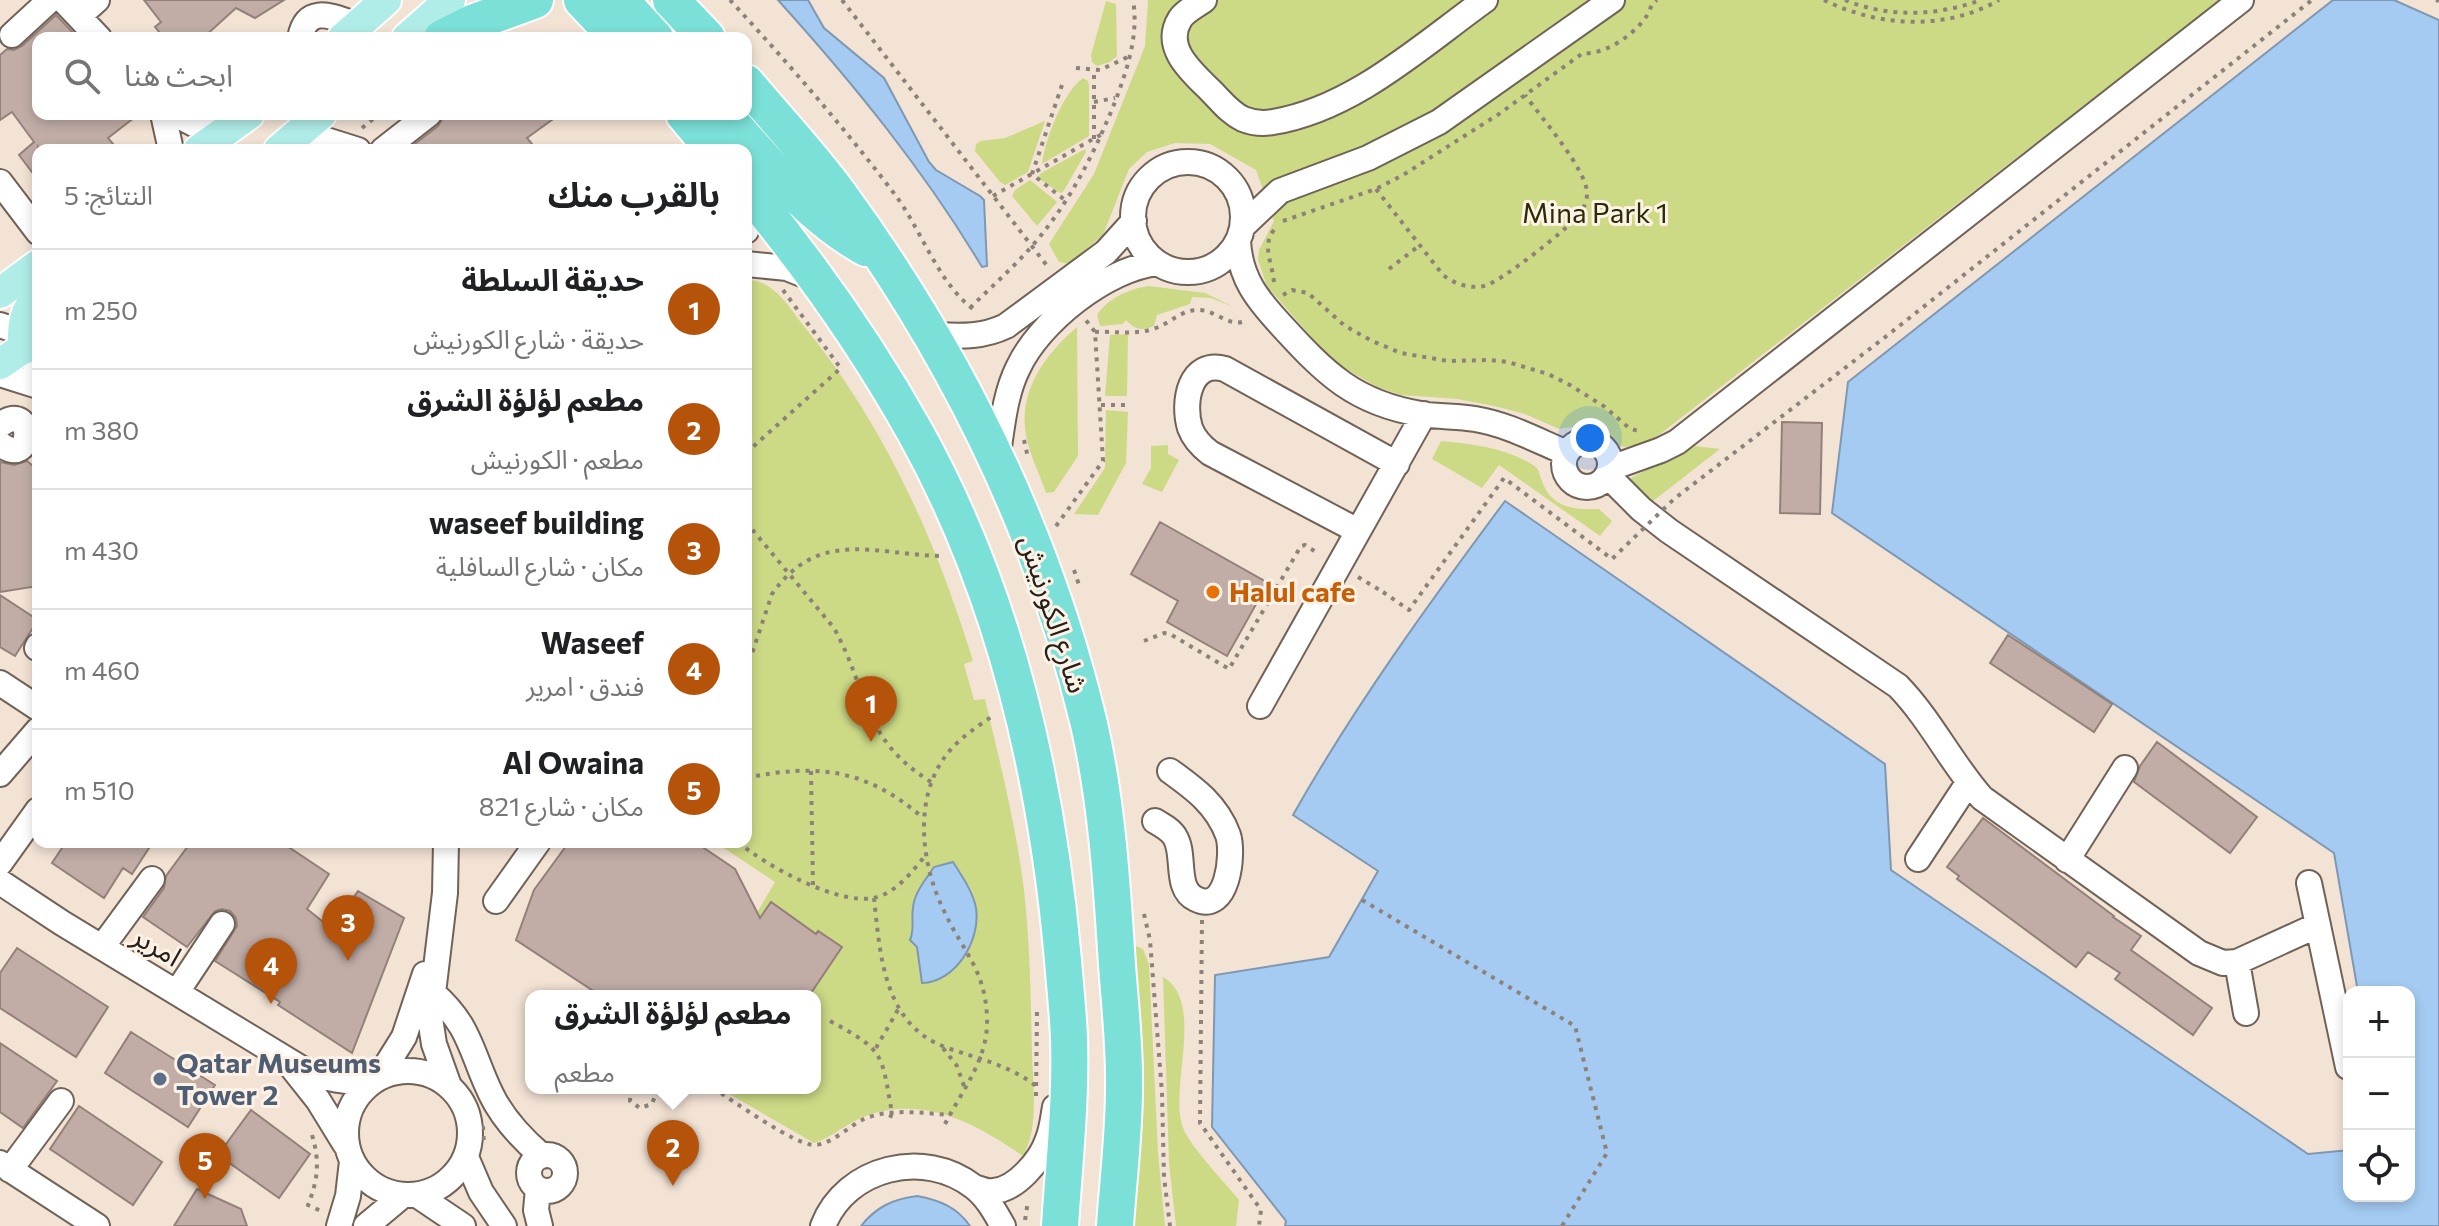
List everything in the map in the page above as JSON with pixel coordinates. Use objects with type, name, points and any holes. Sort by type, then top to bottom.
[{"type":"highway","points":[[454,32],[535,0]]},
{"type":"highway","points":[[581,0],[612,32]]},
{"type":"highway","points":[[620,0],[649,32]]},
{"type":"highway","points":[[671,0],[701,32]]},
{"type":"highway","points":[[691,0],[703,32]]},
{"type":"highway","name":"شارع الكورنيش","points":[[752,90],[829,182],[932,335],[967,396],[997,460],[1026,525],[1062,625],[1089,727],[1107,831],[1124,1088],[1115,1226]]},
{"type":"highway","points":[[689,120],[709,144]]},
{"type":"highway","points":[[728,120],[750,144]]},
{"type":"highway","points":[[752,146],[821,217],[881,256]]},
{"type":"highway","name":"شارع الكورنيش","points":[[752,195],[862,345],[916,434],[960,527],[1005,651],[1037,770],[1059,914],[1069,1038],[1060,1226]]},
{"type":"main road","points":[[351,32],[386,0]]},
{"type":"main road","points":[[414,32],[450,0]]},
{"type":"main road","points":[[218,144],[243,120]]},
{"type":"main road","points":[[218,144],[251,132],[258,120]]},
{"type":"main road","points":[[0,293],[32,269]]},
{"type":"main road","points":[[24,346],[27,310],[32,304]]},
{"type":"street","points":[[12,35],[50,0]]},
{"type":"street","points":[[1193,4],[1181,17],[1175,38],[1181,59],[1234,114],[1249,121],[1270,123],[1306,113],[1356,90],[1485,0]]},
{"type":"street","points":[[1192,272],[1211,267],[1227,257],[1240,234],[1268,200],[1294,184],[1368,158],[1439,122],[1612,0]]},
{"type":"street","points":[[2241,0],[1677,442],[1610,472],[1596,487],[1580,487],[1567,477],[1564,469],[1567,453],[1579,442],[1595,442],[1608,452],[1610,472],[1652,519],[1898,686],[1926,718],[1968,783],[1982,798],[2210,960],[2237,962],[2318,925]]},
{"type":"street","points":[[80,5],[96,32]]},
{"type":"street","points":[[302,32],[305,24],[316,15],[331,15],[351,32]]},
{"type":"street","points":[[164,120],[170,144]]},
{"type":"street","points":[[186,120],[218,144]]},
{"type":"street","points":[[391,144],[421,120]]},
{"type":"street","points":[[300,132],[339,144]]},
{"type":"street","points":[[1263,305],[1224,281],[1174,270],[1158,263],[1146,252],[1134,221],[1139,192],[1159,170],[1172,164],[1202,164],[1216,169],[1228,179],[1241,201],[1242,269],[1263,305],[1335,381],[1379,405],[1485,421],[1567,453]]},
{"type":"street","points":[[1228,179],[1294,184]]},
{"type":"street","points":[[0,182],[32,224]]},
{"type":"street","points":[[932,335],[970,337],[993,332],[1023,316],[1115,245],[1134,221]]},
{"type":"street","points":[[997,460],[1018,367],[1043,331],[1118,273],[1143,264],[1158,263]]},
{"type":"street","points":[[752,265],[787,268],[817,280]]},
{"type":"street","points":[[1358,531],[1201,446],[1188,416],[1192,382],[1196,375],[1209,367],[1225,369],[1397,464]]},
{"type":"street","points":[[0,374],[32,384]]},
{"type":"street","points":[[1260,706],[1424,414]]},
{"type":"street","points":[[0,425],[10,419],[22,423],[32,444],[11,450],[0,444]]},
{"type":"street","points":[[0,683],[32,704]]},
{"type":"street","points":[[0,774],[32,737]]},
{"type":"street","points":[[2067,860],[2125,768]]},
{"type":"street","points":[[1155,821],[1175,836],[1185,889],[1192,898],[1202,902],[1214,899],[1222,890],[1230,864],[1232,849],[1227,834],[1211,803],[1170,771]]},
{"type":"street","points":[[1918,859],[1968,783]]},
{"type":"street","points":[[0,863],[32,818]]},
{"type":"street","points":[[446,848],[442,918],[430,1018],[434,1044],[449,1086]]},
{"type":"street","points":[[496,901],[532,848]]},
{"type":"street","points":[[102,947],[152,879]]},
{"type":"street","name":"امرير","points":[[0,882],[304,1070],[325,1079],[348,1083],[375,1080]]},
{"type":"street","points":[[2309,883],[2346,1058]]},
{"type":"street","points":[[340,1224],[348,1196],[348,1114],[355,1099],[375,1080],[404,1037],[442,918]]},
{"type":"street","points":[[177,992],[222,924]]},
{"type":"street","points":[[2237,962],[2246,1013]]},
{"type":"street","points":[[433,993],[452,1012],[467,1034],[502,1113],[542,1156],[534,1160],[529,1172],[538,1189],[536,1210],[540,1226]]},
{"type":"street","points":[[823,1226],[840,1198],[859,1182],[881,1171],[905,1166],[929,1167],[991,1192],[1003,1189],[1020,1178],[1049,1137],[1069,1038]]},
{"type":"street","name":"امرير","points":[[285,1058],[318,1100],[350,1154]]},
{"type":"street","points":[[375,1080],[394,1072],[410,1070],[426,1073],[449,1086],[468,1113],[481,1192],[504,1226]]},
{"type":"street","points":[[61,1101],[5,1166],[97,1226]]},
{"type":"street","points":[[350,1154],[373,1185],[410,1195],[463,1226]]},
{"type":"street","points":[[366,1226],[410,1195],[430,1192],[452,1179],[475,1155]]},
{"type":"street","points":[[974,1187],[992,1205],[1003,1226]]},
{"type":"path","points":[[730,0],[784,59],[895,195],[956,293],[984,317],[993,332]]},
{"type":"path","points":[[842,0],[1055,275],[1064,270],[1071,279]]},
{"type":"path","points":[[970,308],[1032,246],[1066,201],[1103,134],[1130,56],[1133,0]]},
{"type":"path","points":[[1263,305],[1275,287],[1267,248],[1269,236],[1286,219],[1376,189],[1447,149],[1583,53],[1605,51],[1643,22],[1657,0]]},
{"type":"path","points":[[1824,0],[1875,19],[1916,22],[1955,17],[1999,0]]},
{"type":"path","points":[[1845,0],[1870,8],[1932,13],[1955,10],[1981,0]]},
{"type":"path","points":[[1144,641],[1164,633],[1170,634],[1229,669],[1301,546],[1305,545],[1409,610],[1504,478],[1612,559],[1674,499],[1884,338],[2312,0]]},
{"type":"path","points":[[1076,68],[1094,71],[1130,56]]},
{"type":"path","points":[[1094,71],[1094,139]]},
{"type":"path","points":[[1032,174],[1062,85]]},
{"type":"path","points":[[1376,189],[1443,275],[1470,287],[1482,286],[1504,275],[1580,214],[1587,195],[1583,174],[1525,95]]},
{"type":"path","points":[[1094,102],[1116,98]]},
{"type":"path","points":[[993,196],[1103,134]]},
{"type":"path","points":[[1032,174],[1066,201]]},
{"type":"path","points":[[1389,269],[1420,245]]},
{"type":"path","points":[[775,282],[848,379]]},
{"type":"path","points":[[1095,332],[1143,332],[1193,310],[1212,312],[1231,323],[1241,324],[1263,305],[1300,290],[1308,293],[1345,326],[1401,353],[1448,361],[1489,360],[1518,365],[1570,385],[1605,407],[1629,428],[1644,433],[1652,431]]},
{"type":"path","points":[[1056,526],[1103,461],[1095,332],[1074,304]]},
{"type":"path","points":[[752,448],[841,368]]},
{"type":"path","points":[[1101,405],[1125,405]]},
{"type":"path","points":[[752,529],[834,628],[845,649],[868,715],[882,738],[910,769],[931,782]]},
{"type":"path","points":[[752,660],[766,606],[779,583],[807,562],[828,552],[850,547],[907,555],[942,556],[937,544]]},
{"type":"path","points":[[991,703],[997,726]]},
{"type":"path","points":[[945,1124],[982,1057],[988,1021],[983,982],[942,908],[927,857],[923,818],[931,782],[939,765],[954,746],[994,715]]},
{"type":"path","points":[[752,777],[786,771],[811,771],[860,777],[903,801],[923,818]]},
{"type":"path","points":[[811,771],[813,886]]},
{"type":"path","points":[[747,848],[775,868],[813,886],[857,899],[874,898],[902,881],[927,857]]},
{"type":"path","points":[[874,898],[881,964],[899,1008],[913,1026],[942,1046],[957,1066],[965,1089]]},
{"type":"path","points":[[1362,900],[1575,1026],[1607,1153],[1562,1226]]},
{"type":"path","points":[[1202,902],[1200,1123],[1261,1210],[1259,1226]]},
{"type":"path","points":[[1036,1098],[1037,1002]]},
{"type":"path","points":[[876,1049],[899,1008]]},
{"type":"path","points":[[830,1021],[876,1049],[885,1073],[891,1116]]},
{"type":"path","points":[[942,1046],[1012,1069],[1036,1086]]},
{"type":"path","points":[[631,1094],[630,1101],[640,1108],[652,1104],[655,1094]]},
{"type":"path","points":[[723,1094],[793,1138],[814,1145],[828,1141],[867,1118],[950,1115]]},
{"type":"path","points":[[318,1100],[308,1122],[319,1163],[315,1189],[308,1205],[340,1224]]},
{"type":"path","points":[[475,1155],[483,1121]]},
{"type":"path","points":[[1025,1226],[1032,1164]]},
{"type":"green space","name":"Mina Park 1","points":[[1148,0],[2220,0],[1655,438],[1625,447],[1614,445],[1600,434],[1580,426],[1559,429],[1525,414],[1494,406],[1457,399],[1401,395],[1377,387],[1331,360],[1267,286],[1258,260],[1259,250],[1274,221],[1256,170],[1210,144],[1175,143],[1147,152],[1129,169],[1103,235],[1069,264],[1059,262],[1049,244],[1094,174],[1145,46]]},
{"type":"green space","points":[[1106,1],[1116,4],[1117,56],[1097,66],[1092,62],[1091,55]]},
{"type":"green space","points":[[1083,78],[1089,86],[1089,136],[1042,164],[1056,117],[1069,94]]},
{"type":"green space","points":[[1045,121],[1028,172],[1005,185],[975,151],[976,144],[981,141],[1005,138]]},
{"type":"green space","points":[[1085,149],[1063,192],[1038,178],[1041,173]]},
{"type":"green space","points":[[1030,180],[1057,202],[1037,226],[1012,196],[1015,190]]},
{"type":"green space","points":[[752,280],[767,285],[787,303],[859,402],[883,443],[924,528],[958,616],[973,661],[964,664],[974,700],[985,699],[1012,818],[1026,911],[1034,1106],[1031,1133],[1023,1156],[967,1123],[927,1111],[907,1109],[863,1117],[814,1143],[729,1094],[821,1094],[821,990],[712,990],[775,882],[724,848],[752,848]]},
{"type":"green space","points":[[1148,286],[1205,293],[1234,307],[1211,298],[1192,297],[1190,304],[1157,315],[1154,326],[1150,328],[1136,328],[1126,320],[1123,324],[1100,326],[1097,315],[1113,299]]},
{"type":"green space","points":[[1077,327],[1078,456],[1054,492],[1046,493],[1026,436],[1027,398],[1047,359]]},
{"type":"green space","points":[[1128,334],[1127,396],[1105,396],[1110,335]]},
{"type":"green space","points":[[1106,410],[1128,412],[1126,463],[1098,515],[1074,514],[1105,468]]},
{"type":"green space","points":[[1441,441],[1489,448],[1523,459],[1537,468],[1546,490],[1558,502],[1573,508],[1599,509],[1612,521],[1600,536],[1499,465],[1482,488],[1432,459]]},
{"type":"green space","points":[[1168,445],[1168,454],[1179,460],[1162,492],[1142,484],[1151,468],[1151,446]]},
{"type":"green space","points":[[1686,445],[1720,449],[1648,505],[1627,480],[1669,458]]},
{"type":"green space","points":[[1134,945],[1143,949],[1149,964],[1158,1152],[1165,1226],[1129,1226]]},
{"type":"green space","points":[[1163,977],[1175,989],[1182,1005],[1184,1045],[1179,1108],[1182,1125],[1199,1153],[1239,1200],[1236,1226],[1176,1226],[1169,1163]]},
{"type":"water","points":[[778,0],[808,0],[824,28],[884,78],[936,170],[984,200],[987,266],[982,267],[936,196],[886,128]]},
{"type":"water","points":[[2333,0],[2394,0],[2439,20],[2439,1226],[1285,1226],[1286,1221],[1212,1127],[1215,975],[1329,957],[1378,871],[1293,815],[1368,694],[1505,501],[1885,764],[1891,870],[2308,1154],[2343,1151],[2343,1202],[2415,1202],[2415,986],[2357,986],[2334,853],[1832,513],[1848,382]]},
{"type":"water","points":[[953,862],[975,902],[977,920],[974,933],[964,957],[955,967],[934,981],[922,983],[917,947],[910,940],[914,902],[934,867]]},
{"type":"water","points":[[917,1196],[947,1205],[970,1226],[861,1226],[886,1205]]},
{"type":"building","points":[[144,0],[284,0],[255,18],[236,8],[210,32],[159,32],[155,27],[161,22]]},
{"type":"building","points":[[56,15],[72,32],[37,32]]},
{"type":"building","points":[[32,37],[32,120],[131,120],[108,138],[113,144],[32,144],[32,172],[19,155],[34,142],[12,112],[0,120],[0,55],[7,49],[22,46]]},
{"type":"building","points":[[442,120],[552,120],[527,138],[532,144],[415,144]]},
{"type":"building","points":[[1782,422],[1822,423],[1820,514],[1780,513]]},
{"type":"building","points":[[27,461],[32,465],[32,587],[0,592],[0,462],[14,465]]},
{"type":"building","name":"Halul cafe","points":[[1160,522],[1268,583],[1227,656],[1167,622],[1178,601],[1131,574]]},
{"type":"building","points":[[0,595],[32,616],[32,629],[15,656],[0,647]]},
{"type":"building","points":[[2008,635],[2112,704],[2094,732],[1990,663]]},
{"type":"building","points":[[2157,742],[2257,817],[2230,853],[2134,782],[2140,766]]},
{"type":"building","points":[[1983,818],[2141,936],[2131,950],[2212,1008],[2193,1035],[2115,979],[2120,973],[2088,952],[2076,967],[1957,879],[1959,876],[1947,867]]},
{"type":"building","points":[[62,848],[149,848],[132,874],[123,868],[104,898],[52,863]]},
{"type":"building","points":[[187,848],[290,848],[329,874],[307,909],[332,929],[358,891],[404,918],[352,1053],[215,961],[237,926],[236,918],[230,911],[215,911],[187,947],[143,917],[164,888],[166,876]]},
{"type":"building","points":[[565,848],[704,848],[735,869],[760,918],[771,902],[816,934],[818,931],[842,947],[813,990],[592,990],[516,940],[534,890]]},
{"type":"building","points":[[17,948],[108,1007],[76,1057],[0,1008],[0,973]]},
{"type":"building","name":"Qatar Museums Tower 2","points":[[131,1032],[215,1085],[188,1127],[105,1073]]},
{"type":"building","points":[[0,1043],[57,1081],[23,1128],[0,1112]]},
{"type":"building","points":[[79,1106],[162,1162],[133,1205],[50,1149]]},
{"type":"building","points":[[251,1110],[310,1154],[279,1198],[218,1155]]},
{"type":"building","points":[[197,1189],[241,1209],[247,1226],[174,1226]]},
{"type":"place","name":"Halul cafe","points":[[1213,592]]},
{"type":"place","name":"حديقة السلطة","points":[[871,742]]},
{"type":"place","name":"waseef building","points":[[348,961]]},
{"type":"place","name":"Waseef","points":[[271,1004]]},
{"type":"place","name":"Qatar Museums Tower 2","points":[[160,1079]]},
{"type":"place","name":"مطعم لؤلؤة الشرق","points":[[673,1186]]},
{"type":"place","name":"Al Owaina","points":[[205,1199]]}]
